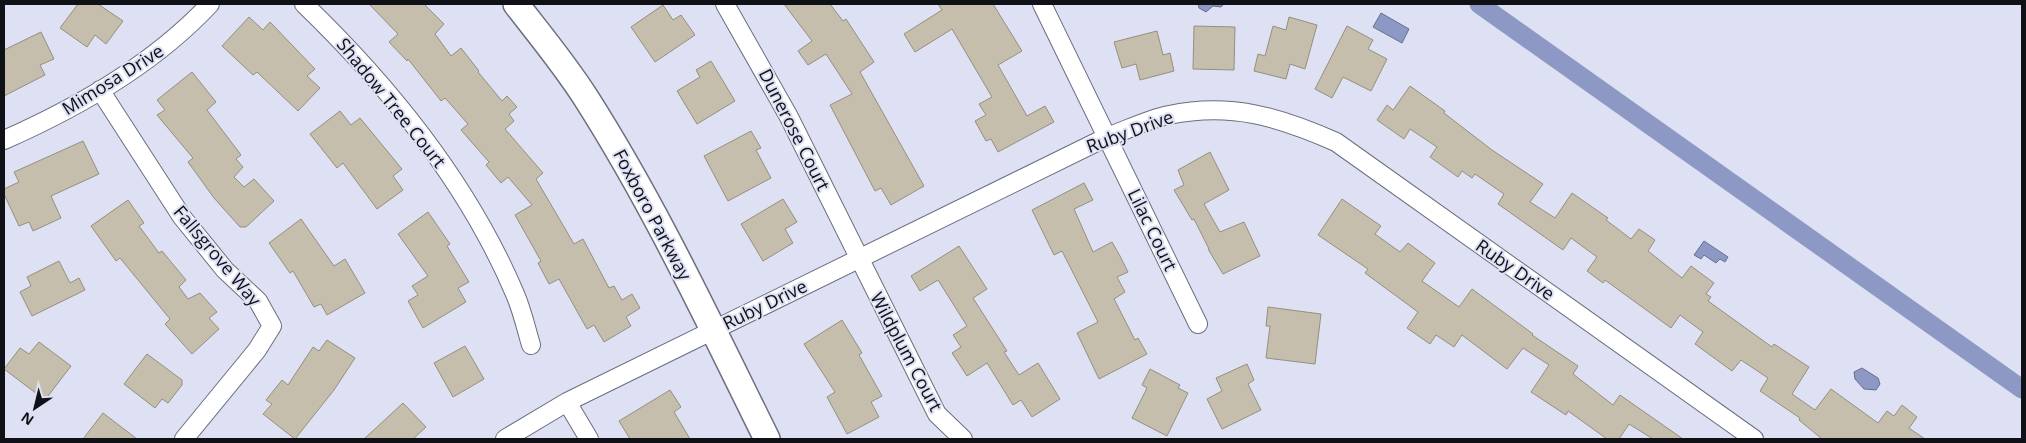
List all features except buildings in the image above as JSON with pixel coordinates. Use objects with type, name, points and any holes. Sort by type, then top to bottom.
[{"type":"main road","name":"Foxboro Parkway","points":[[516,4],[586,96],[624,160],[767,439]]},
{"type":"street","name":"Mimosa Drive","points":[[4,140],[57,116],[167,46],[210,4]]},
{"type":"street","name":"Shadow Tree Court","points":[[304,4],[340,39],[391,97],[421,134],[452,179],[483,229],[516,295],[531,345]]},
{"type":"street","name":"Dunerose Court","points":[[725,4],[790,117],[858,260]]},
{"type":"street","name":"Lilac Court","points":[[1042,4],[1198,324]]},
{"type":"street","name":"Fallsgrove Way","points":[[100,90],[182,216],[225,270],[258,301],[272,326],[257,350],[184,439]]},
{"type":"street","name":"Ruby Drive","points":[[505,439],[567,402],[1107,137],[1168,115],[1210,110],[1249,112],[1292,123],[1336,142],[1752,439]]},
{"type":"street","name":"Wildplum Court","points":[[858,260],[936,414],[962,439]]},
{"type":"street","points":[[567,402],[589,439]]},
{"type":"water","points":[[1198,4],[1224,4],[1221,7],[1213,6],[1206,12],[1199,8]]},
{"type":"water","points":[[1381,13],[1409,29],[1402,43],[1373,27]]},
{"type":"water","points":[[1704,241],[1728,257],[1725,262],[1720,259],[1716,263],[1704,255],[1701,259],[1694,255]]},
{"type":"water","points":[[1862,368],[1878,378],[1880,384],[1876,390],[1864,389],[1855,379],[1854,372]]},
{"type":"waterway","points":[[1479,4],[2022,389]]}]
